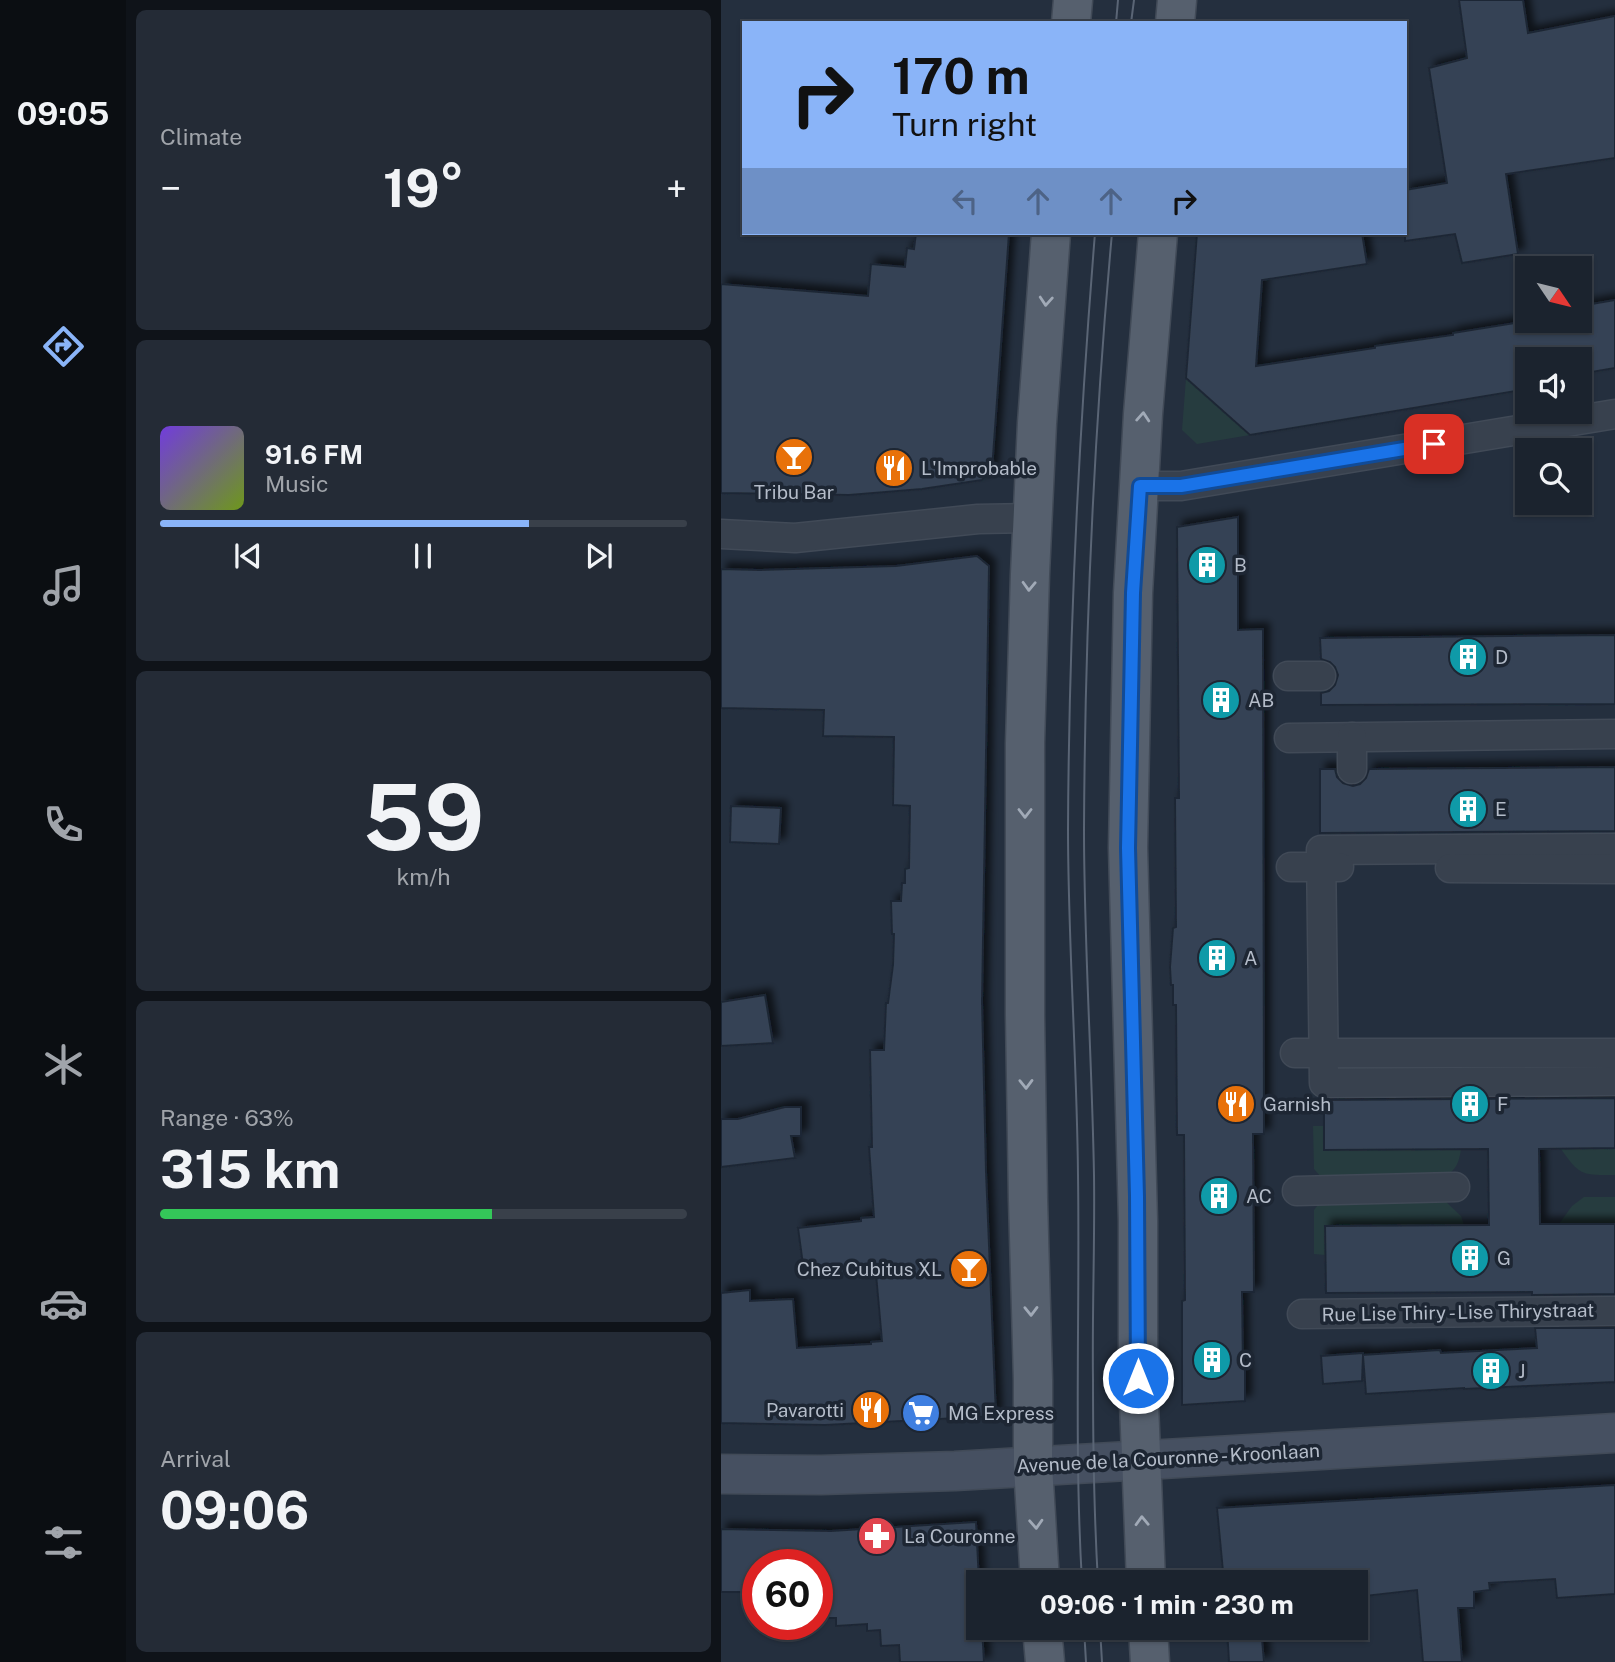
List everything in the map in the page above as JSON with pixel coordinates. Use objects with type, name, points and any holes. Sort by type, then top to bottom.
[{"type":"main road","points":[[1071,21],[1073,0]]},
{"type":"main road","points":[[1175,21],[1177,0]]},
{"type":"main road","points":[[1039,1570],[1033,1466],[1025,1015],[1025,743],[1037,424],[1051,235]]},
{"type":"main road","points":[[1145,1570],[1140,1461],[1128,848],[1133,593],[1143,414],[1158,235]]},
{"type":"main road","name":"Avenue de la Couronne - Kroonlaan","points":[[721,1475],[835,1475],[1140,1461],[1615,1433]]},
{"type":"main road","points":[[1043,1640],[1045,1662]]},
{"type":"main road","points":[[1149,1640],[1150,1662]]},
{"type":"street","points":[[1140,486],[1181,486],[1615,414]]},
{"type":"street","points":[[721,534],[796,538],[978,519],[1033,518]]},
{"type":"street","points":[[1288,676],[1321,676]]},
{"type":"street","points":[[1289,738],[1615,734]]},
{"type":"street","points":[[1352,737],[1352,769]]},
{"type":"street","points":[[1615,848],[1321,850],[1324,1083],[1615,1081]]},
{"type":"street","points":[[1291,867],[1615,869]]},
{"type":"street","points":[[1295,1054],[1615,1053]]},
{"type":"street","points":[[1297,1191],[1455,1187]]},
{"type":"street","name":"Rue Lise Thiry - Lise Thirystraat","points":[[1302,1314],[1615,1311]]},
{"type":"green space","points":[[1186,378],[1250,435],[1197,444],[1182,430]]},
{"type":"green space","points":[[1313,1126],[1324,1126],[1325,1150],[1461,1149],[1454,1169],[1444,1177],[1321,1177],[1314,1169]]},
{"type":"green space","points":[[1615,1148],[1615,1175],[1583,1172],[1561,1149]]},
{"type":"green space","points":[[1584,1197],[1615,1197],[1615,1224],[1559,1224],[1572,1206]]},
{"type":"green space","points":[[1445,1201],[1461,1216],[1464,1225],[1325,1226],[1325,1255],[1314,1254],[1314,1210],[1320,1202]]},
{"type":"building","points":[[1459,0],[1523,0],[1528,33],[1615,16],[1615,158],[1506,174],[1518,254],[1462,263],[1455,234],[1405,241],[1405,235],[1407,190],[1447,183],[1429,68],[1467,58]]},
{"type":"building","points":[[916,235],[1009,235],[992,470],[982,480],[922,489],[849,495],[721,493],[721,284],[868,296],[871,264],[905,267],[907,248],[914,249]]},
{"type":"building","points":[[1197,235],[1362,235],[1367,264],[1262,280],[1256,366],[1515,323],[1515,333],[1592,333],[1593,304],[1615,300],[1615,368],[1592,372],[1592,347],[1515,347],[1515,391],[1250,435],[1186,378]]},
{"type":"building","points":[[1238,517],[1238,630],[1263,629],[1264,1134],[1253,1134],[1254,1292],[1242,1292],[1245,1401],[1182,1405],[1182,1301],[1185,1300],[1184,1135],[1177,1135],[1176,1005],[1173,1005],[1170,967],[1173,928],[1176,927],[1175,798],[1179,798],[1177,527]]},
{"type":"building","points":[[977,556],[989,566],[982,1002],[996,1416],[825,1425],[721,1423],[721,1293],[750,1290],[750,1301],[793,1299],[797,1348],[882,1341],[875,1263],[804,1272],[798,1228],[874,1217],[869,1147],[872,1147],[870,1050],[884,1050],[886,1003],[893,965],[891,901],[901,901],[905,869],[909,868],[910,806],[893,805],[894,737],[823,736],[824,710],[721,708],[721,569],[896,566]]},
{"type":"building","name":"D","points":[[1615,635],[1615,704],[1321,705],[1321,693],[1329,691],[1335,685],[1338,675],[1330,662],[1321,659],[1320,638]]},
{"type":"building","name":"E","points":[[1615,767],[1615,831],[1320,833],[1320,769],[1335,769],[1337,777],[1343,783],[1353,786],[1366,778],[1369,769]]},
{"type":"building","points":[[731,806],[781,808],[779,844],[730,842]]},
{"type":"building","points":[[765,995],[773,1043],[721,1046],[721,1002]]},
{"type":"building","points":[[1615,1098],[1615,1148],[1539,1149],[1540,1224],[1615,1224],[1615,1294],[1326,1293],[1325,1226],[1489,1225],[1488,1149],[1324,1150],[1324,1100]]},
{"type":"building","points":[[785,1107],[801,1107],[801,1136],[791,1136],[795,1158],[721,1167],[721,1119],[738,1119]]},
{"type":"building","points":[[1535,1328],[1615,1328],[1615,1382],[1366,1394],[1363,1356],[1362,1381],[1323,1384],[1321,1356],[1537,1348]]},
{"type":"building","points":[[1615,1485],[1615,1594],[1557,1598],[1555,1579],[1489,1583],[1490,1590],[1474,1592],[1474,1608],[1458,1608],[1462,1662],[1423,1662],[1417,1590],[1368,1596],[1368,1570],[1223,1570],[1217,1508]]},
{"type":"building","points":[[976,1522],[978,1570],[966,1570],[966,1640],[983,1640],[984,1662],[900,1662],[899,1645],[881,1646],[880,1630],[867,1631],[867,1624],[836,1626],[836,1618],[833,1618],[833,1549],[742,1549],[742,1592],[721,1592],[721,1529],[831,1531]]},
{"type":"building","points":[[1228,1640],[1262,1640],[1264,1662],[1229,1662]]},
{"type":"tram line","points":[[1116,21],[1118,0]]},
{"type":"tram line","points":[[1131,21],[1134,0]]},
{"type":"tram line","points":[[1082,1570],[1077,1132],[1068,829],[1076,531],[1095,235]]},
{"type":"tram line","points":[[1098,1570],[1093,1429],[1094,1175],[1084,829],[1095,456],[1112,235]]},
{"type":"tram line","points":[[1085,1640],[1086,1662]]},
{"type":"tram line","points":[[1101,1640],[1102,1662]]},
{"type":"place","name":"Tribu Bar","points":[[794,457]]},
{"type":"place","name":"L'Improbable","points":[[894,468]]},
{"type":"place","name":"B","points":[[1207,565]]},
{"type":"place","name":"D","points":[[1468,657]]},
{"type":"place","name":"AB","points":[[1221,700]]},
{"type":"place","name":"E","points":[[1468,809]]},
{"type":"place","name":"A","points":[[1217,958]]},
{"type":"place","name":"Garnish","points":[[1236,1104]]},
{"type":"place","name":"F","points":[[1470,1104]]},
{"type":"place","name":"AC","points":[[1219,1196]]},
{"type":"place","name":"G","points":[[1470,1258]]},
{"type":"place","name":"Chez Cubitus XL","points":[[969,1269]]},
{"type":"place","name":"C","points":[[1212,1360]]},
{"type":"place","name":"J","points":[[1491,1371]]},
{"type":"place","name":"Pavarotti","points":[[871,1410]]},
{"type":"place","name":"MG Express","points":[[921,1413]]},
{"type":"place","name":"La Couronne","points":[[877,1536]]},
{"type":"route","points":[[1138,1378],[1137,1196],[1128,848],[1133,593],[1140,486],[1181,486],[1434,444]]}]
